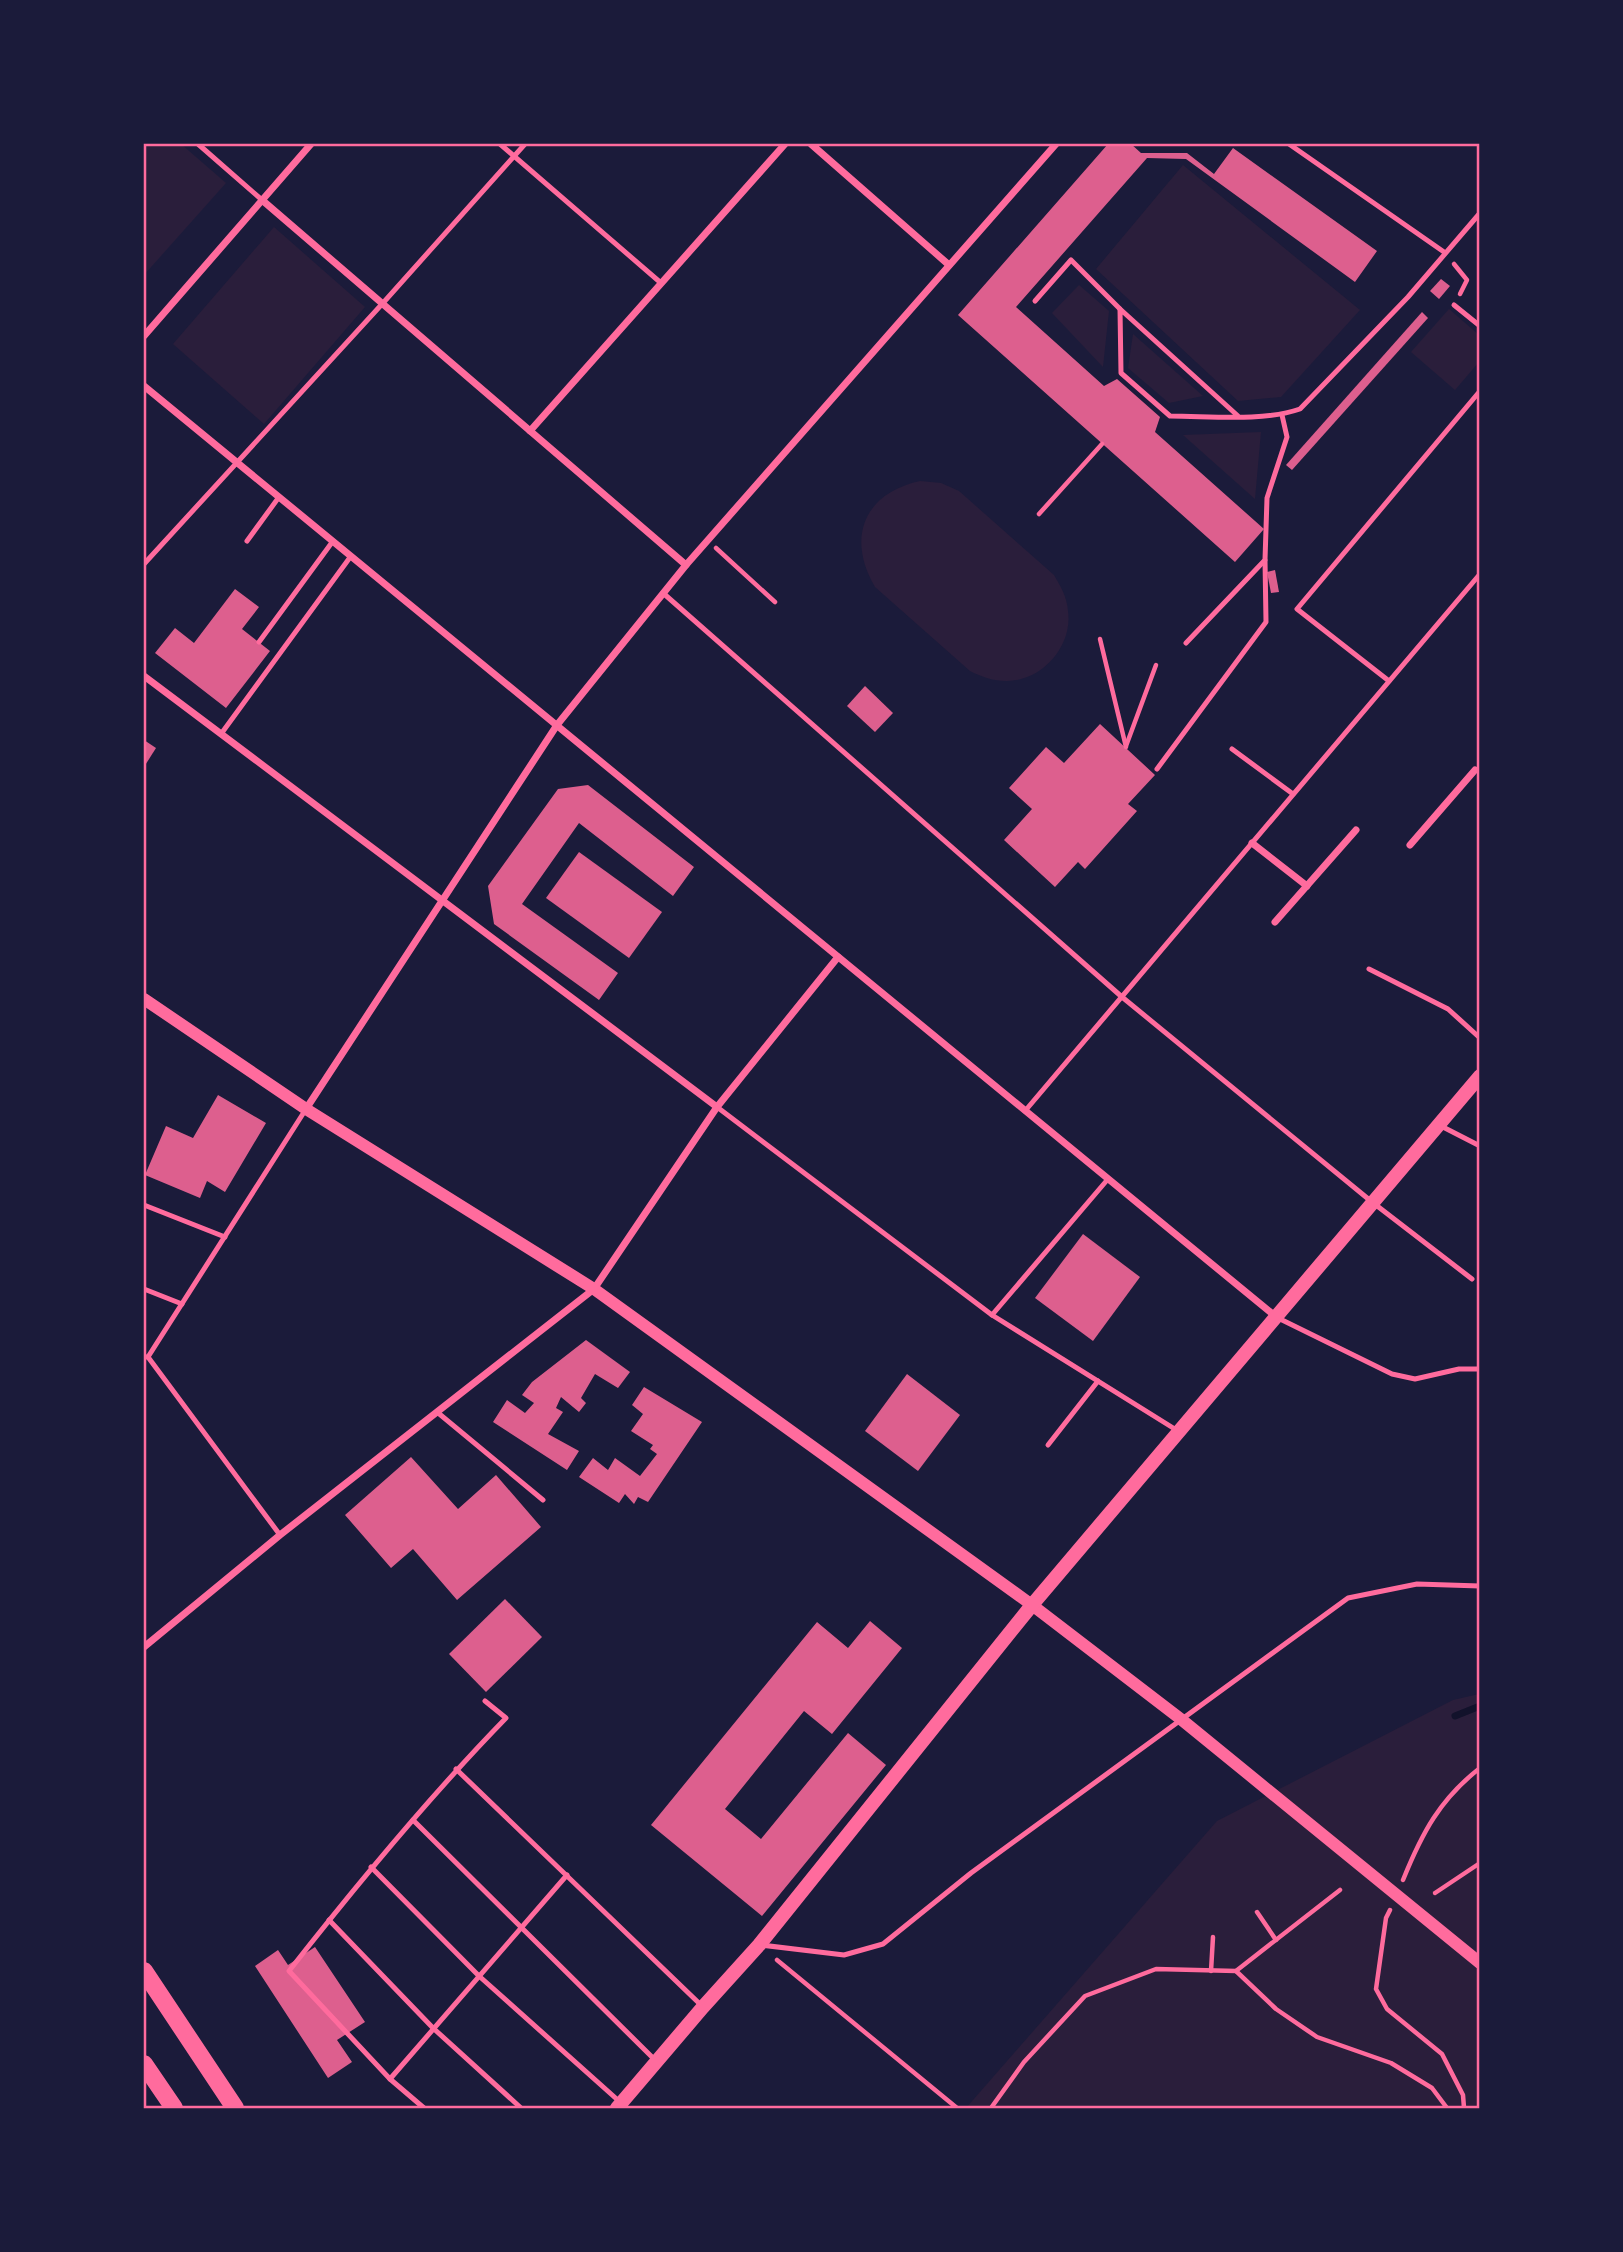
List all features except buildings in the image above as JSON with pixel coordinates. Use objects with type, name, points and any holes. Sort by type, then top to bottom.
[{"type":"main road","points":[[619,2106],[702,2007],[759,1945],[1032,1605],[1479,1076]]},
{"type":"main road","points":[[144,1971],[236,2109]]},
{"type":"main road","points":[[144,2064],[174,2109]]},
{"type":"street","points":[[144,336],[311,144]]},
{"type":"street","points":[[530,430],[785,144]]},
{"type":"street","points":[[811,144],[949,265]]},
{"type":"street","points":[[306,1109],[557,725],[686,565],[1056,144]]},
{"type":"street","points":[[262,200],[686,565]]},
{"type":"street","points":[[144,386],[1275,1316]]},
{"type":"street","points":[[144,676],[717,1107]]},
{"type":"street","points":[[1410,845],[1477,773]]},
{"type":"street","points":[[1275,922],[1356,830]]},
{"type":"street","points":[[1252,843],[1307,886]]},
{"type":"street","points":[[144,1647],[280,1535],[594,1289],[717,1107],[838,957]]},
{"type":"street","points":[[144,999],[306,1109],[594,1289],[1032,1605],[1182,1720],[1479,1963]]},
{"type":"lane","points":[[198,144],[262,200]]},
{"type":"lane","points":[[500,144],[661,283]]},
{"type":"lane","points":[[144,564],[525,144]]},
{"type":"lane","points":[[1289,144],[1444,252]]},
{"type":"lane","points":[[1120,309],[1121,373],[1170,416],[1282,415],[1300,408],[1408,297],[1479,213]]},
{"type":"lane","points":[[1035,301],[1071,260],[1120,309],[1238,416]]},
{"type":"lane","points":[[1454,305],[1479,326]]},
{"type":"lane","points":[[1389,681],[1297,609],[1479,391]]},
{"type":"lane","points":[[1157,769],[1266,622],[1267,498],[1287,437],[1282,415]]},
{"type":"lane","points":[[247,541],[279,497]]},
{"type":"lane","points":[[259,642],[333,541]]},
{"type":"lane","points":[[221,734],[351,556]]},
{"type":"lane","points":[[1185,643],[1265,560]]},
{"type":"lane","points":[[1025,1111],[1479,574]]},
{"type":"lane","points":[[663,593],[1122,997],[1372,1202],[1472,1279]]},
{"type":"lane","points":[[1232,749],[1293,794]]},
{"type":"lane","points":[[1369,970],[1448,1009],[1479,1038]]},
{"type":"lane","points":[[717,1107],[992,1315],[1178,1431]]},
{"type":"lane","points":[[280,1535],[146,1357],[306,1109]]},
{"type":"lane","points":[[1438,1124],[1479,1146]]},
{"type":"lane","points":[[992,1315],[1108,1179]]},
{"type":"lane","points":[[144,1205],[225,1237]]},
{"type":"lane","points":[[144,1289],[182,1304]]},
{"type":"lane","points":[[1275,1316],[1392,1374],[1415,1379],[1459,1369],[1479,1369]]},
{"type":"lane","points":[[1048,1445],[1098,1381]]},
{"type":"lane","points":[[437,1412],[543,1500]]},
{"type":"lane","points":[[759,1945],[844,1955],[883,1944],[971,1873],[1348,1598],[1417,1584],[1479,1586]]},
{"type":"lane","points":[[424,2109],[390,2079],[289,1971],[371,1867],[456,1769],[506,1718],[485,1701]]},
{"type":"lane","points":[[456,1769],[702,2007]]},
{"type":"lane","points":[[413,1820],[656,2062]]},
{"type":"lane","points":[[371,1867],[480,1976],[619,2106]]},
{"type":"lane","points":[[390,2079],[567,1875]]},
{"type":"lane","points":[[329,1920],[433,2028],[521,2109]]},
{"type":"path","points":[[1444,252],[1467,280],[1454,305]]},
{"type":"path","points":[[1039,514],[1102,444]]},
{"type":"path","points":[[708,540],[775,602]]},
{"type":"path","points":[[1100,639],[1126,747],[1156,665]]},
{"type":"path","points":[[1456,1786],[1479,1768]]},
{"type":"path","points":[[1435,1894],[1479,1863]]},
{"type":"path","points":[[991,2109],[1024,2062],[1084,1996],[1156,1969],[1236,1971],[1340,1890]]},
{"type":"path","points":[[1257,1912],[1276,1940]]},
{"type":"path","points":[[1211,1971],[1213,1937]]},
{"type":"path","points":[[759,1945],[957,2109]]},
{"type":"path","points":[[1236,1971],[1276,2009],[1317,2037],[1391,2063],[1432,2088],[1447,2109]]},
{"type":"path","points":[[1376,1989],[1387,2009],[1442,2054],[1463,2095],[1464,2109]]},
{"type":"shaded area","points":[[144,144],[181,144],[226,183],[144,275]]},
{"type":"shaded area","points":[[1183,165],[1360,310],[1281,397],[1238,401],[1096,269]]},
{"type":"shaded area","points":[[274,227],[365,307],[264,424],[173,344]]},
{"type":"shaded area","points":[[1079,285],[1109,311],[1103,367],[1052,313]]},
{"type":"shaded area","points":[[1449,309],[1479,335],[1479,362],[1455,390],[1411,352]]},
{"type":"shaded area","points":[[1133,334],[1203,396],[1169,403],[1128,368]]},
{"type":"shaded area","points":[[1261,432],[1255,499],[1183,435]]},
{"type":"shaded area","points":[[920,481],[941,483],[959,491],[1057,579],[1067,606],[1066,637],[1052,659],[1032,675],[1002,681],[970,671],[875,587],[866,569],[862,551],[866,520],[885,496]]},
{"type":"shaded area","points":[[1479,1694],[1479,2108],[966,2108],[1217,1821],[1453,1700]]},
{"type":"waterway","points":[[1455,1716],[1480,1706]]}]
